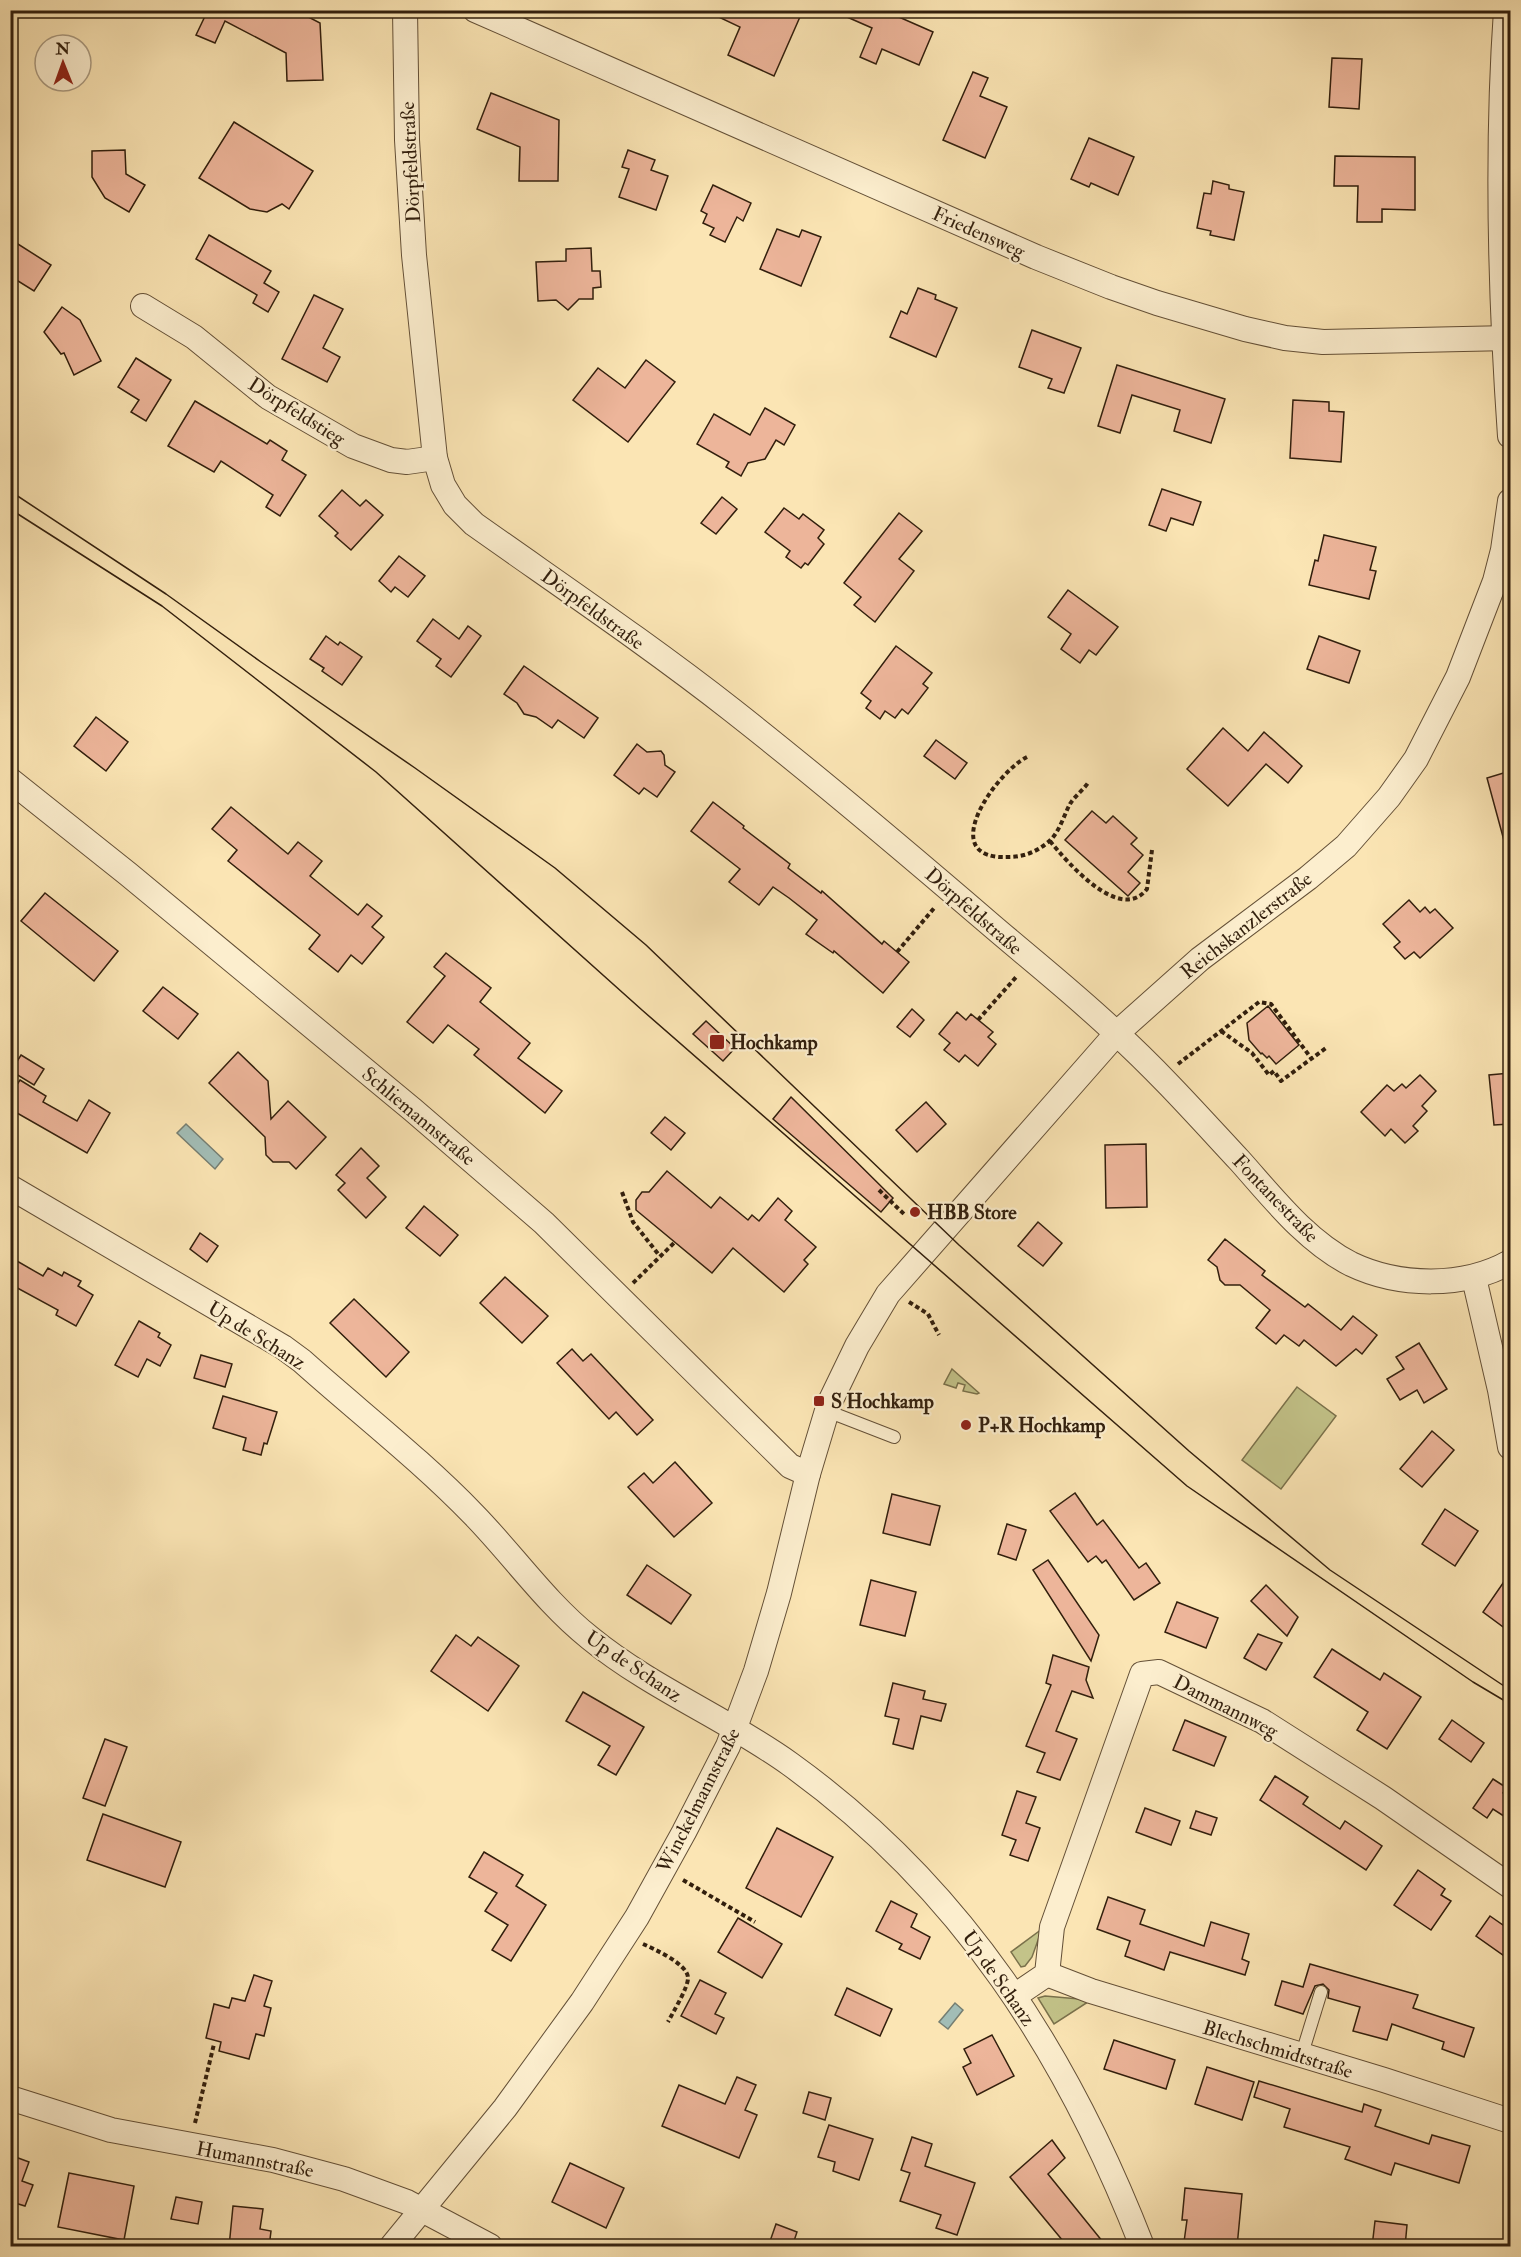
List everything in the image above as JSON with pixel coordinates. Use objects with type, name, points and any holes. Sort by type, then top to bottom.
[{"type":"street","name":"Dörpfeldstraße","points":[[405,10],[407,140],[414,255],[435,458],[443,485],[455,505],[474,524],[731,709],[865,817],[1117,1033]]},
{"type":"street","name":"Friedensweg","points":[[475,10],[1036,256],[1157,303],[1245,329],[1285,338],[1323,342],[1507,338]]},
{"type":"street","points":[[1506,10],[1499,220],[1507,338],[1510,436]]},
{"type":"street","name":"Dörpfeldstieg","points":[[143,306],[194,337],[268,397],[353,446],[391,460],[407,462],[435,458]]},
{"type":"street","name":"Reichskanzlerstraße","points":[[888,1294],[1117,1033],[1200,959],[1308,878],[1346,846],[1369,821],[1416,759],[1503,588],[1503,550],[1510,501]]},
{"type":"street","name":"Schliemannstraße","points":[[10,780],[128,874],[467,1156],[544,1224],[790,1466],[808,1474]]},
{"type":"street","name":"Fontanestraße","points":[[1117,1033],[1202,1120],[1282,1208],[1326,1248],[1351,1263],[1377,1274],[1406,1280],[1435,1281],[1474,1278],[1510,1262]]},
{"type":"street","name":"Up de Schanz","points":[[10,1187],[283,1347],[302,1361],[467,1508],[566,1617],[590,1639],[673,1695],[735,1728],[791,1764],[903,1859],[965,1929],[1016,1995],[1076,2097],[1110,2169],[1142,2247]]},
{"type":"street","points":[[1474,1278],[1500,1390],[1510,1446]]},
{"type":"street","name":"Winckelmannstraße","points":[[392,2247],[538,2064],[582,2002],[633,1924],[684,1832],[728,1746],[765,1646],[808,1474],[827,1411],[857,1346],[888,1294]]},
{"type":"street","name":"Dammannweg","points":[[1047,1974],[1052,1927],[1142,1674],[1159,1672],[1262,1721],[1383,1798],[1510,1886]]},
{"type":"street","points":[[1016,1995],[1047,1974]]},
{"type":"street","name":"Blechschmidtstraße","points":[[1047,1974],[1091,1991],[1301,2057],[1384,2080],[1510,2121]]},
{"type":"street","name":"Humannstraße","points":[[10,2098],[111,2130],[306,2168],[379,2190],[490,2247]]},
{"type":"lane","points":[[827,1411],[894,1437]]},
{"type":"lane","points":[[1301,2057],[1321,1992]]},
{"type":"path","points":[[1027,757],[1018,761],[981,805],[972,831],[979,850],[987,855],[999,858],[1028,855],[1050,841],[1070,804],[1088,783]]},
{"type":"path","points":[[1050,841],[1081,875],[1100,890],[1125,900],[1136,898],[1147,888],[1152,850]]},
{"type":"path","points":[[897,952],[938,903]]},
{"type":"path","points":[[978,1020],[1020,972]]},
{"type":"path","points":[[1172,1068],[1259,1002],[1271,1004],[1311,1058]]},
{"type":"path","points":[[1221,1031],[1252,1053],[1269,1075],[1274,1071],[1281,1081],[1326,1048]]},
{"type":"path","points":[[879,1190],[906,1216]]},
{"type":"path","points":[[622,1192],[633,1222],[659,1256]]},
{"type":"path","points":[[628,1288],[675,1242]]},
{"type":"path","points":[[912,1304],[928,1314],[939,1335]]},
{"type":"path","points":[[680,1879],[755,1922]]},
{"type":"path","points":[[640,1942],[674,1960],[686,1972],[688,1978],[686,1985],[668,2022]]},
{"type":"path","points":[[193,2132],[214,2044]]},
{"type":"green space","points":[[952,1369],[979,1393],[963,1391],[965,1385],[958,1383],[956,1388],[944,1384]]},
{"type":"green space","points":[[1297,1387],[1336,1416],[1281,1489],[1242,1460]]},
{"type":"green space","points":[[1042,1929],[1032,1957],[1025,1966],[1021,1967],[1011,1952]]},
{"type":"green space","points":[[1045,1996],[1091,2000],[1054,2024],[1038,1998]]},
{"type":"water","points":[[186,1124],[223,1159],[215,1169],[177,1133]]},
{"type":"water","points":[[955,2003],[963,2010],[948,2029],[939,2022]]},
{"type":"building","points":[[204,10],[295,10],[320,23],[323,80],[287,81],[286,53],[225,21],[215,43],[196,35],[207,12]]},
{"type":"building","points":[[704,10],[803,10],[774,76],[728,55],[740,27]]},
{"type":"building","points":[[831,10],[883,10],[933,32],[919,65],[882,49],[876,64],[860,57],[872,28]]},
{"type":"building","points":[[1332,58],[1362,59],[1359,109],[1329,107]]},
{"type":"building","points":[[973,72],[988,78],[980,96],[1007,107],[985,158],[943,140]]},
{"type":"building","points":[[491,93],[559,120],[558,181],[519,181],[520,147],[477,129]]},
{"type":"building","points":[[234,122],[313,171],[289,209],[282,204],[267,212],[250,209],[199,178]]},
{"type":"building","points":[[1089,138],[1134,157],[1118,195],[1091,183],[1089,187],[1071,179]]},
{"type":"building","points":[[125,150],[126,174],[145,185],[129,212],[105,198],[92,177],[92,151]]},
{"type":"building","points":[[628,150],[655,160],[651,170],[668,176],[656,210],[619,197],[629,169],[622,167]]},
{"type":"building","points":[[1335,156],[1415,157],[1415,210],[1382,209],[1382,222],[1357,222],[1358,186],[1334,186]]},
{"type":"building","points":[[1213,181],[1229,185],[1229,189],[1244,192],[1234,240],[1210,235],[1211,231],[1197,228],[1204,193],[1211,194]]},
{"type":"building","points":[[713,185],[751,203],[743,221],[737,217],[725,242],[710,235],[714,228],[703,223],[707,214],[701,211]]},
{"type":"building","points":[[777,229],[799,237],[802,230],[821,237],[801,286],[760,269]]},
{"type":"building","points":[[209,235],[271,271],[264,283],[279,292],[268,312],[253,303],[257,295],[196,259]]},
{"type":"building","points":[[10,239],[51,265],[34,291],[10,276]]},
{"type":"building","points":[[591,248],[592,271],[600,271],[601,287],[593,288],[593,299],[579,299],[568,310],[556,300],[538,301],[536,262],[566,261],[566,249]]},
{"type":"building","points":[[918,288],[936,295],[935,299],[957,308],[936,357],[890,337],[901,311],[907,314]]},
{"type":"building","points":[[314,295],[343,309],[323,348],[340,357],[327,382],[282,359]]},
{"type":"building","points":[[62,307],[80,320],[101,361],[74,375],[64,353],[61,354],[44,332]]},
{"type":"building","points":[[1032,330],[1081,348],[1064,393],[1048,388],[1052,379],[1019,367]]},
{"type":"building","points":[[136,358],[171,380],[146,421],[131,412],[139,400],[118,387]]},
{"type":"building","points":[[646,360],[675,382],[628,442],[573,400],[598,368],[625,388]]},
{"type":"building","points":[[1117,365],[1225,399],[1211,443],[1174,431],[1180,410],[1132,395],[1120,433],[1098,426]]},
{"type":"building","points":[[1293,400],[1329,402],[1329,411],[1344,412],[1341,462],[1290,458]]},
{"type":"building","points":[[195,401],[267,444],[270,440],[287,451],[282,460],[306,475],[280,516],[266,507],[273,495],[221,461],[214,472],[168,446]]},
{"type":"building","points":[[765,408],[795,425],[784,445],[776,440],[765,459],[748,463],[741,476],[726,467],[729,462],[697,444],[714,414],[750,435]]},
{"type":"building","points":[[1162,489],[1201,502],[1193,525],[1171,518],[1166,531],[1149,525]]},
{"type":"building","points":[[342,490],[360,506],[366,500],[383,515],[351,550],[335,536],[338,533],[319,516]]},
{"type":"building","points":[[722,497],[737,509],[716,534],[701,523]]},
{"type":"building","points":[[784,508],[799,519],[803,514],[824,530],[818,538],[824,544],[808,565],[805,563],[801,568],[786,557],[790,551],[765,532]]},
{"type":"building","points":[[899,513],[922,531],[899,559],[914,571],[875,622],[854,605],[861,597],[844,583]]},
{"type":"building","points":[[1324,535],[1376,547],[1370,570],[1376,571],[1369,599],[1309,585]]},
{"type":"building","points":[[399,556],[425,576],[408,597],[395,587],[391,592],[379,581]]},
{"type":"building","points":[[1068,590],[1118,627],[1096,655],[1089,650],[1080,663],[1061,649],[1071,634],[1048,617]]},
{"type":"building","points":[[433,619],[459,639],[468,626],[481,636],[451,677],[436,666],[441,659],[417,641]]},
{"type":"building","points":[[326,636],[338,645],[340,642],[362,657],[342,685],[322,671],[324,668],[310,659]]},
{"type":"building","points":[[1319,636],[1360,651],[1349,683],[1307,669]]},
{"type":"building","points":[[896,646],[932,673],[923,684],[928,688],[908,714],[902,709],[895,718],[885,711],[880,719],[866,708],[871,701],[861,693]]},
{"type":"building","points":[[524,666],[598,718],[584,738],[558,720],[552,728],[536,717],[524,714],[517,703],[504,694]]},
{"type":"building","points":[[96,717],[128,742],[106,771],[74,746]]},
{"type":"building","points":[[1223,728],[1248,751],[1264,732],[1302,766],[1288,783],[1266,764],[1228,806],[1187,769]]},
{"type":"building","points":[[936,740],[967,763],[955,779],[924,756]]},
{"type":"building","points":[[637,744],[647,752],[661,751],[665,765],[675,772],[657,797],[644,788],[639,794],[614,775]]},
{"type":"building","points":[[1510,771],[1510,848],[1506,848],[1487,778]]},
{"type":"building","points":[[713,802],[790,864],[788,868],[821,893],[822,891],[882,944],[884,941],[909,962],[883,993],[834,951],[833,953],[806,934],[817,920],[789,898],[773,887],[759,905],[729,882],[740,869],[691,831]]},
{"type":"building","points":[[231,807],[288,854],[298,842],[322,861],[310,876],[358,915],[367,904],[382,916],[372,927],[384,937],[362,964],[351,955],[338,972],[309,949],[320,935],[228,861],[237,850],[212,829]]},
{"type":"building","points":[[1092,811],[1106,823],[1113,816],[1137,838],[1131,844],[1143,855],[1128,872],[1140,883],[1128,896],[1065,840]]},
{"type":"building","points":[[45,893],[118,951],[94,981],[21,921]]},
{"type":"building","points":[[1409,900],[1420,912],[1425,907],[1430,913],[1435,909],[1453,928],[1420,958],[1414,952],[1405,959],[1394,947],[1400,942],[1383,924]]},
{"type":"building","points":[[446,953],[491,988],[480,1002],[530,1043],[518,1058],[562,1091],[545,1113],[474,1055],[479,1049],[448,1025],[433,1043],[407,1022],[445,976],[434,967]]},
{"type":"building","points":[[163,987],[198,1014],[178,1039],[143,1011]]},
{"type":"building","points":[[1268,1006],[1299,1045],[1276,1064],[1269,1056],[1267,1058],[1261,1054],[1249,1040],[1247,1023]]},
{"type":"building","points":[[912,1009],[924,1020],[910,1037],[897,1027]]},
{"type":"building","points":[[957,1012],[966,1020],[971,1014],[993,1032],[988,1037],[996,1044],[978,1066],[965,1055],[959,1062],[944,1050],[950,1043],[939,1034]]},
{"type":"building","points":[[706,1021],[735,1048],[723,1061],[693,1034]]},
{"type":"building","points":[[238,1052],[268,1081],[271,1119],[288,1101],[326,1137],[296,1169],[289,1162],[273,1162],[266,1155],[265,1137],[209,1083]]},
{"type":"building","points":[[21,1055],[44,1069],[34,1085],[11,1071]]},
{"type":"building","points":[[1510,1073],[1510,1124],[1494,1125],[1489,1075]]},
{"type":"building","points":[[1420,1075],[1436,1091],[1422,1106],[1427,1111],[1413,1126],[1418,1131],[1405,1143],[1391,1129],[1385,1136],[1361,1112],[1387,1085],[1394,1091],[1402,1084],[1406,1088]]},
{"type":"building","points":[[20,1080],[46,1096],[43,1102],[77,1121],[89,1100],[110,1113],[87,1153],[10,1109],[10,1095]]},
{"type":"building","points":[[791,1097],[893,1198],[881,1212],[773,1119]]},
{"type":"building","points":[[926,1102],[946,1124],[917,1152],[896,1130]]},
{"type":"building","points":[[665,1117],[685,1133],[671,1150],[651,1133]]},
{"type":"building","points":[[1146,1144],[1147,1207],[1106,1208],[1105,1145]]},
{"type":"building","points":[[361,1148],[379,1166],[367,1178],[386,1197],[366,1218],[338,1190],[345,1183],[336,1175]]},
{"type":"building","points":[[667,1171],[711,1208],[720,1197],[748,1220],[752,1215],[759,1221],[778,1198],[792,1211],[785,1220],[816,1247],[804,1260],[808,1264],[784,1292],[733,1248],[712,1273],[636,1210],[636,1200],[642,1192],[649,1192]]},
{"type":"building","points":[[424,1206],[458,1235],[440,1256],[406,1228]]},
{"type":"building","points":[[1038,1222],[1062,1243],[1043,1266],[1018,1246]]},
{"type":"building","points":[[200,1233],[218,1246],[207,1262],[190,1249]]},
{"type":"building","points":[[1225,1239],[1265,1271],[1262,1275],[1305,1307],[1308,1304],[1341,1330],[1353,1316],[1377,1335],[1362,1354],[1356,1349],[1336,1366],[1304,1340],[1299,1346],[1284,1335],[1276,1344],[1256,1328],[1270,1310],[1240,1285],[1225,1285],[1220,1280],[1217,1267],[1208,1260]]},
{"type":"building","points":[[10,1257],[43,1276],[48,1268],[62,1276],[64,1272],[81,1281],[78,1286],[93,1295],[76,1326],[56,1315],[58,1310],[10,1284]]},
{"type":"building","points":[[505,1277],[548,1316],[522,1343],[480,1303]]},
{"type":"building","points":[[354,1299],[409,1352],[386,1377],[330,1323]]},
{"type":"building","points":[[139,1321],[160,1333],[158,1337],[171,1345],[160,1366],[147,1359],[138,1377],[115,1365]]},
{"type":"building","points":[[1419,1343],[1447,1389],[1424,1403],[1417,1390],[1400,1400],[1387,1379],[1404,1369],[1396,1357]]},
{"type":"building","points":[[572,1349],[583,1361],[591,1354],[653,1420],[637,1435],[616,1412],[609,1419],[557,1363]]},
{"type":"building","points":[[201,1355],[232,1364],[225,1387],[194,1378]]},
{"type":"building","points":[[223,1396],[277,1412],[261,1455],[243,1450],[246,1438],[213,1428]]},
{"type":"building","points":[[1432,1431],[1454,1450],[1422,1487],[1400,1469]]},
{"type":"building","points":[[675,1462],[712,1503],[674,1537],[628,1487],[644,1473],[653,1483]]},
{"type":"building","points":[[1075,1493],[1097,1525],[1103,1520],[1139,1568],[1146,1563],[1160,1583],[1134,1600],[1106,1560],[1102,1563],[1096,1556],[1088,1562],[1050,1511]]},
{"type":"building","points":[[892,1494],[940,1506],[930,1545],[883,1533]]},
{"type":"building","points":[[1445,1509],[1478,1531],[1455,1566],[1422,1544]]},
{"type":"building","points":[[1007,1524],[1026,1530],[1016,1560],[998,1554]]},
{"type":"building","points":[[1048,1560],[1099,1635],[1091,1661],[1033,1570]]},
{"type":"building","points":[[647,1565],[691,1595],[671,1624],[627,1595]]},
{"type":"building","points":[[1510,1573],[1510,1632],[1483,1612]]},
{"type":"building","points":[[871,1580],[916,1592],[905,1636],[860,1625]]},
{"type":"building","points":[[1266,1585],[1298,1617],[1287,1636],[1251,1601]]},
{"type":"building","points":[[1177,1602],[1218,1618],[1206,1648],[1165,1632]]},
{"type":"building","points":[[1258,1634],[1282,1643],[1266,1670],[1244,1658]]},
{"type":"building","points":[[456,1635],[471,1646],[478,1637],[519,1666],[488,1711],[431,1671]]},
{"type":"building","points":[[1332,1649],[1380,1680],[1384,1673],[1421,1697],[1387,1749],[1357,1730],[1368,1712],[1314,1677]]},
{"type":"building","points":[[1053,1655],[1089,1667],[1086,1680],[1093,1698],[1072,1691],[1056,1731],[1077,1739],[1060,1780],[1037,1772],[1045,1753],[1026,1746],[1051,1685],[1046,1683]]},
{"type":"building","points":[[893,1683],[925,1691],[923,1699],[946,1704],[941,1721],[921,1716],[913,1749],[893,1744],[899,1719],[885,1716]]},
{"type":"building","points":[[583,1692],[644,1727],[616,1775],[598,1765],[610,1746],[566,1721]]},
{"type":"building","points":[[1185,1720],[1226,1737],[1214,1766],[1173,1750]]},
{"type":"building","points":[[1452,1720],[1484,1743],[1471,1762],[1439,1739]]},
{"type":"building","points":[[105,1739],[127,1747],[105,1806],[83,1798]]},
{"type":"building","points":[[1275,1776],[1308,1797],[1303,1804],[1340,1829],[1345,1821],[1382,1846],[1366,1870],[1260,1800]]},
{"type":"building","points":[[1493,1779],[1507,1788],[1503,1793],[1510,1799],[1510,1820],[1493,1809],[1487,1818],[1473,1808]]},
{"type":"building","points":[[1017,1791],[1036,1797],[1026,1823],[1040,1828],[1028,1861],[1010,1855],[1016,1840],[1002,1835]]},
{"type":"building","points":[[1145,1808],[1180,1821],[1171,1845],[1136,1832]]},
{"type":"building","points":[[1196,1811],[1217,1818],[1211,1835],[1190,1828]]},
{"type":"building","points":[[103,1814],[181,1842],[165,1887],[87,1860]]},
{"type":"building","points":[[777,1828],[833,1857],[801,1917],[746,1888]]},
{"type":"building","points":[[484,1852],[523,1875],[516,1886],[546,1905],[511,1961],[492,1950],[508,1925],[485,1911],[497,1893],[469,1877]]},
{"type":"building","points":[[1418,1870],[1445,1889],[1441,1895],[1451,1901],[1431,1930],[1394,1905]]},
{"type":"building","points":[[1108,1897],[1145,1910],[1140,1924],[1204,1946],[1211,1922],[1249,1934],[1242,1959],[1249,1962],[1245,1975],[1170,1952],[1164,1970],[1125,1956],[1130,1941],[1097,1929]]},
{"type":"building","points":[[891,1901],[917,1914],[911,1927],[930,1937],[920,1959],[899,1949],[902,1944],[876,1931]]},
{"type":"building","points":[[1490,1916],[1510,1930],[1510,1960],[1476,1936]]},
{"type":"building","points":[[738,1918],[782,1944],[762,1978],[718,1952]]},
{"type":"building","points":[[1310,1964],[1418,1995],[1413,2008],[1474,2028],[1464,2057],[1442,2049],[1444,2042],[1392,2024],[1387,2040],[1353,2031],[1360,2007],[1328,1998],[1329,1990],[1323,1984],[1315,1986],[1303,2014],[1275,2005],[1282,1981],[1303,1987]]},
{"type":"building","points":[[254,1975],[272,1981],[264,2006],[271,2008],[264,2036],[256,2034],[249,2059],[219,2051],[221,2042],[206,2038],[214,2004],[229,2008],[232,1998],[245,2001]]},
{"type":"building","points":[[700,1980],[726,1993],[715,2014],[724,2018],[716,2034],[681,2016]]},
{"type":"building","points":[[847,1988],[892,2009],[880,2036],[835,2015]]},
{"type":"building","points":[[992,2035],[1014,2076],[977,2095],[963,2067],[971,2063],[964,2049]]},
{"type":"building","points":[[1114,2040],[1175,2060],[1166,2089],[1104,2069]]},
{"type":"building","points":[[1207,2067],[1254,2082],[1242,2120],[1195,2104]]},
{"type":"building","points":[[737,2077],[756,2085],[745,2110],[757,2115],[739,2158],[662,2126],[679,2085],[725,2104]]},
{"type":"building","points":[[1259,2081],[1362,2112],[1364,2104],[1381,2110],[1375,2126],[1429,2144],[1432,2135],[1470,2146],[1459,2183],[1395,2163],[1391,2175],[1345,2159],[1350,2147],[1284,2127],[1290,2109],[1254,2097]]},
{"type":"building","points":[[809,2092],[831,2098],[825,2120],[803,2113]]},
{"type":"building","points":[[829,2125],[873,2139],[859,2180],[833,2171],[835,2162],[818,2157]]},
{"type":"building","points":[[912,2137],[932,2144],[925,2166],[975,2183],[957,2235],[936,2228],[941,2215],[900,2201],[910,2173],[901,2170]]},
{"type":"building","points":[[1052,2140],[1065,2158],[1048,2174],[1107,2247],[1068,2247],[1010,2177]]},
{"type":"building","points":[[10,2155],[29,2162],[22,2181],[33,2185],[25,2206],[15,2203],[13,2207],[10,2207]]},
{"type":"building","points":[[570,2163],[624,2188],[606,2228],[552,2202]]},
{"type":"building","points":[[69,2173],[134,2186],[124,2240],[58,2227]]},
{"type":"building","points":[[1185,2188],[1242,2194],[1237,2247],[1194,2247],[1194,2243],[1184,2242],[1187,2220],[1182,2220]]},
{"type":"building","points":[[176,2197],[202,2202],[198,2224],[171,2219]]},
{"type":"building","points":[[233,2206],[263,2209],[260,2229],[271,2231],[269,2247],[229,2247]]},
{"type":"building","points":[[1375,2221],[1407,2225],[1405,2247],[1372,2247]]},
{"type":"building","points":[[776,2224],[797,2232],[792,2247],[768,2247]]},
{"type":"tram line","points":[[10,491],[166,594],[555,868],[646,945],[959,1245],[1189,1451],[1330,1570],[1510,1690]]},
{"type":"tram line","points":[[10,509],[162,606],[376,772],[642,1010],[1187,1486],[1473,1682],[1510,1704]]},
{"type":"place","name":"Hochkamp","points":[[717,1042]]},
{"type":"place","name":"HBB Store","points":[[915,1212]]},
{"type":"place","name":"S Hochkamp","points":[[819,1401]]},
{"type":"place","name":"P+R Hochkamp","points":[[966,1425]]}]
